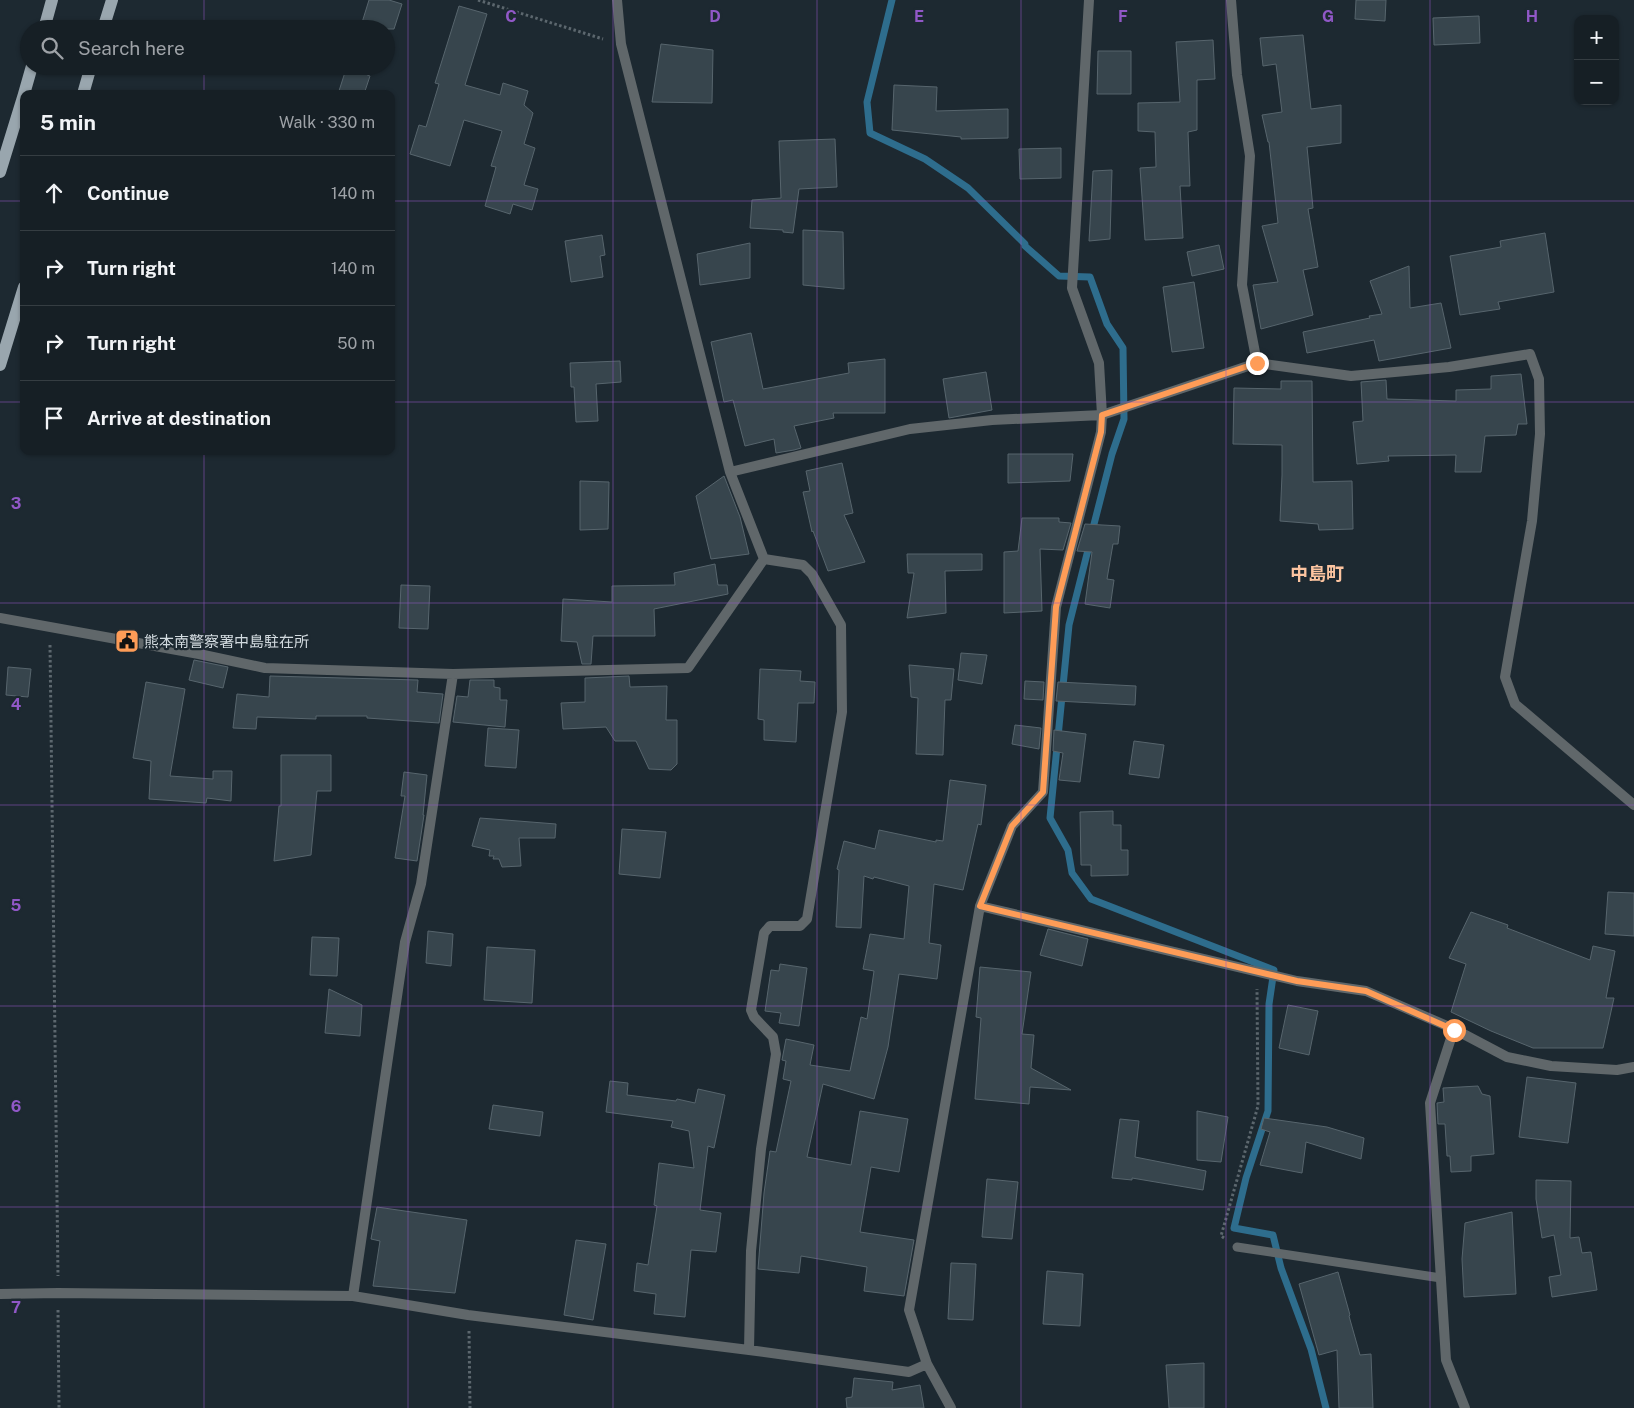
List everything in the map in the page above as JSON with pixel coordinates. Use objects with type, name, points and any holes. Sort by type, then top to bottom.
[{"type":"main road","points":[[46,20],[52,0]]},
{"type":"main road","points":[[106,20],[112,0]]},
{"type":"main road","points":[[25,90],[29,75]]},
{"type":"main road","points":[[84,90],[89,75]]},
{"type":"main road","points":[[0,172],[20,107]]},
{"type":"main road","points":[[0,365],[20,300]]},
{"type":"street","points":[[618,0],[621,44],[730,472],[764,558]]},
{"type":"street","points":[[951,1408],[927,1364],[909,1310],[980,906],[1012,826],[1043,792],[1056,607],[1101,432],[1099,363],[1072,288],[1089,0]]},
{"type":"street","points":[[1231,0],[1237,75],[1250,156],[1242,285],[1257,363]]},
{"type":"street","points":[[730,472],[910,429],[992,420],[1102,415],[1257,363],[1351,376],[1448,367],[1530,354],[1539,379],[1540,434],[1532,520],[1506,677],[1515,704],[1634,805]]},
{"type":"street","points":[[0,618],[199,654],[265,668],[454,674],[688,668],[764,558]]},
{"type":"street","points":[[749,1350],[751,1251],[761,1149],[776,1054],[774,1038],[754,1017],[751,1010],[764,933],[770,926],[800,926],[807,919],[842,712],[841,625],[812,574],[803,564],[764,558]]},
{"type":"street","points":[[353,1296],[405,942],[421,884],[454,674]]},
{"type":"street","points":[[980,906],[1297,981],[1366,991],[1454,1030],[1507,1057],[1551,1066],[1617,1070],[1634,1067]]},
{"type":"street","points":[[1454,1030],[1430,1103],[1446,1360],[1464,1408]]},
{"type":"street","points":[[0,1294],[353,1296],[468,1314],[908,1372],[927,1364]]},
{"type":"lane","points":[[1237,1247],[1442,1278]]},
{"type":"path","points":[[478,0],[621,44]]},
{"type":"path","points":[[50,627],[59,1408]]},
{"type":"path","points":[[1237,1247],[1221,1236],[1258,1106],[1257,972]]},
{"type":"path","points":[[468,1314],[470,1408]]},
{"type":"building","points":[[369,0],[389,0],[402,4],[395,26],[395,20],[363,20]]},
{"type":"building","points":[[1356,0],[1386,0],[1385,21],[1355,19]]},
{"type":"building","points":[[459,6],[487,14],[465,85],[500,95],[503,83],[528,91],[524,105],[533,113],[524,144],[535,148],[524,185],[538,189],[532,210],[513,204],[510,214],[485,206],[496,167],[491,166],[502,131],[464,120],[450,166],[410,154],[419,125],[426,127],[439,84],[435,83]]},
{"type":"building","points":[[1479,16],[1480,43],[1434,45],[1433,18]]},
{"type":"building","points":[[1303,35],[1311,109],[1341,105],[1341,143],[1307,147],[1313,208],[1308,209],[1318,267],[1303,270],[1313,315],[1261,329],[1253,285],[1278,282],[1262,226],[1278,223],[1269,142],[1262,115],[1282,112],[1276,64],[1263,66],[1260,38]]},
{"type":"building","points":[[1213,40],[1215,79],[1197,80],[1197,130],[1188,132],[1190,186],[1180,186],[1183,238],[1145,240],[1140,168],[1156,167],[1155,132],[1138,131],[1138,103],[1180,102],[1176,42]]},
{"type":"building","points":[[661,44],[713,50],[712,103],[652,102]]},
{"type":"building","points":[[1098,51],[1131,51],[1131,94],[1097,94]]},
{"type":"building","points":[[344,75],[370,76],[365,90],[339,90]]},
{"type":"building","points":[[894,85],[937,87],[936,111],[1008,109],[1008,138],[961,139],[961,137],[892,130]]},
{"type":"building","points":[[835,139],[837,187],[799,189],[793,233],[783,232],[783,230],[750,228],[752,200],[781,198],[779,141]]},
{"type":"building","points":[[1061,148],[1061,178],[1020,179],[1019,149]]},
{"type":"building","points":[[1112,170],[1110,239],[1089,241],[1093,171]]},
{"type":"building","points":[[803,230],[843,232],[844,289],[803,285]]},
{"type":"building","points":[[1545,233],[1554,292],[1498,302],[1500,309],[1460,315],[1450,256],[1501,247],[1500,241]]},
{"type":"building","points":[[602,235],[605,255],[600,256],[603,277],[571,282],[565,241]]},
{"type":"building","points":[[750,243],[750,278],[700,285],[697,254]]},
{"type":"building","points":[[1219,245],[1224,269],[1192,276],[1187,252]]},
{"type":"building","points":[[1409,266],[1410,308],[1441,303],[1451,348],[1379,361],[1374,340],[1307,353],[1303,332],[1382,314],[1370,281]]},
{"type":"building","points":[[1194,282],[1204,348],[1172,352],[1163,287]]},
{"type":"building","points":[[751,333],[763,389],[849,373],[848,363],[885,359],[885,413],[833,413],[834,418],[794,426],[801,448],[794,450],[776,453],[774,439],[745,446],[733,400],[724,402],[711,342]]},
{"type":"building","points":[[620,361],[621,382],[596,384],[598,421],[576,422],[574,387],[571,387],[570,363]]},
{"type":"building","points":[[986,372],[992,410],[949,418],[943,379]]},
{"type":"building","points":[[1521,374],[1527,424],[1518,424],[1516,435],[1485,436],[1481,472],[1455,472],[1456,455],[1388,456],[1389,461],[1357,464],[1353,422],[1363,421],[1361,382],[1386,380],[1387,399],[1456,401],[1456,390],[1491,389],[1491,376]]},
{"type":"building","points":[[1281,381],[1312,381],[1313,482],[1352,481],[1353,529],[1319,530],[1318,524],[1280,521],[1282,445],[1233,444],[1234,388],[1281,389]]},
{"type":"building","points":[[1008,454],[1073,454],[1070,481],[1008,483]]},
{"type":"building","points":[[842,463],[853,513],[844,515],[865,562],[828,571],[812,532],[803,492],[810,491],[806,471]]},
{"type":"building","points":[[724,476],[740,517],[749,554],[711,559],[696,496]]},
{"type":"building","points":[[580,481],[609,482],[608,529],[580,530]]},
{"type":"building","points":[[1022,518],[1059,518],[1059,522],[1071,523],[1063,550],[1040,549],[1042,611],[1004,613],[1004,552],[1018,551]]},
{"type":"building","points":[[1085,524],[1120,526],[1118,544],[1113,544],[1107,579],[1114,580],[1110,608],[1085,604],[1092,552],[1077,551]]},
{"type":"building","points":[[907,554],[982,554],[982,570],[945,571],[946,613],[907,618],[914,573],[908,573]]},
{"type":"building","points":[[715,564],[718,585],[727,585],[728,594],[654,609],[655,636],[593,636],[591,664],[582,664],[577,642],[561,641],[563,599],[612,602],[612,586],[675,585],[674,573]]},
{"type":"building","points":[[401,585],[430,586],[428,629],[399,628]]},
{"type":"building","points":[[961,653],[987,655],[982,684],[958,680]]},
{"type":"building","points":[[194,660],[228,667],[223,688],[189,680]]},
{"type":"building","points":[[909,665],[954,669],[951,700],[945,700],[943,755],[916,754],[918,698],[911,697]]},
{"type":"building","points":[[8,667],[31,669],[28,697],[6,695]]},
{"type":"building","points":[[760,669],[801,671],[800,681],[815,682],[814,703],[798,703],[796,742],[764,740],[764,720],[758,719]]},
{"type":"building","points":[[270,676],[418,680],[417,692],[443,694],[439,723],[367,718],[367,716],[316,716],[316,719],[257,717],[256,729],[233,728],[237,694],[269,697]]},
{"type":"building","points":[[629,676],[630,687],[667,686],[666,720],[677,720],[677,764],[671,770],[649,769],[636,741],[615,741],[606,727],[563,729],[561,703],[585,702],[585,678]]},
{"type":"building","points":[[470,680],[494,680],[494,687],[500,688],[500,700],[507,700],[505,727],[453,722],[457,696],[468,697]]},
{"type":"building","points":[[1025,681],[1044,682],[1043,700],[1024,699]]},
{"type":"building","points":[[146,682],[185,689],[170,776],[213,779],[213,771],[232,771],[231,801],[207,798],[206,803],[149,799],[151,761],[133,758]]},
{"type":"building","points":[[1058,682],[1136,686],[1135,705],[1056,701]]},
{"type":"building","points":[[1015,725],[1041,728],[1039,749],[1012,744]]},
{"type":"building","points":[[488,728],[519,730],[516,768],[485,766]]},
{"type":"building","points":[[1054,730],[1086,734],[1080,782],[1059,780],[1063,753],[1053,751]]},
{"type":"building","points":[[1134,741],[1164,745],[1159,778],[1129,774]]},
{"type":"building","points":[[281,755],[331,755],[331,791],[317,791],[311,855],[274,861],[279,806],[281,806]]},
{"type":"building","points":[[404,772],[427,775],[424,815],[417,861],[395,858],[405,796],[401,796]]},
{"type":"building","points":[[950,780],[986,785],[981,825],[978,824],[963,890],[934,884],[929,943],[941,945],[937,979],[899,974],[888,1047],[874,1099],[823,1084],[807,1157],[851,1165],[860,1111],[908,1119],[899,1172],[871,1167],[860,1232],[914,1240],[904,1296],[864,1291],[867,1267],[801,1256],[799,1273],[758,1269],[764,1193],[770,1151],[776,1152],[791,1081],[783,1079],[786,1061],[782,1060],[786,1039],[814,1045],[810,1065],[850,1071],[861,1017],[867,1019],[874,971],[863,969],[870,934],[904,939],[909,886],[874,877],[873,879],[864,876],[861,928],[836,927],[839,870],[837,869],[844,841],[875,849],[879,830],[936,842],[936,840],[943,841]]},
{"type":"building","points":[[1113,811],[1113,825],[1121,825],[1121,850],[1128,850],[1128,875],[1091,876],[1091,865],[1081,865],[1080,812]]},
{"type":"building","points":[[480,818],[556,824],[555,838],[519,838],[521,866],[502,867],[499,859],[493,859],[494,856],[489,856],[490,850],[472,846]]},
{"type":"building","points":[[622,829],[666,832],[660,878],[619,874]]},
{"type":"building","points":[[1608,892],[1634,893],[1634,936],[1605,934]]},
{"type":"building","points":[[1471,912],[1508,925],[1507,928],[1590,960],[1593,946],[1615,951],[1606,998],[1614,998],[1603,1048],[1533,1048],[1451,1012],[1466,964],[1449,958]]},
{"type":"building","points":[[1048,929],[1088,939],[1082,966],[1040,955]]},
{"type":"building","points":[[428,931],[453,934],[451,966],[426,963]]},
{"type":"building","points":[[312,937],[339,938],[337,976],[310,975]]},
{"type":"building","points":[[487,947],[535,950],[532,1003],[484,1000]]},
{"type":"building","points":[[780,964],[807,968],[799,1026],[779,1023],[781,1013],[765,1011],[771,970],[779,971]]},
{"type":"building","points":[[980,967],[1031,972],[1022,1034],[1034,1035],[1031,1068],[1071,1090],[1030,1087],[1029,1104],[975,1099],[981,1018],[976,1017]]},
{"type":"building","points":[[329,989],[362,1005],[360,1036],[325,1033]]},
{"type":"building","points":[[1288,1005],[1318,1011],[1309,1055],[1279,1048]]},
{"type":"building","points":[[1527,1077],[1576,1083],[1568,1143],[1519,1137]]},
{"type":"building","points":[[610,1081],[628,1083],[627,1095],[676,1101],[677,1099],[695,1103],[698,1089],[725,1095],[714,1148],[708,1146],[700,1210],[721,1213],[716,1252],[691,1250],[685,1317],[654,1314],[656,1294],[634,1291],[637,1263],[648,1265],[657,1206],[654,1205],[659,1163],[694,1168],[689,1131],[671,1127],[673,1121],[606,1112]]},
{"type":"building","points":[[1478,1086],[1482,1094],[1490,1096],[1494,1154],[1471,1156],[1471,1171],[1451,1172],[1450,1156],[1447,1156],[1445,1124],[1438,1124],[1437,1103],[1444,1102],[1443,1088]]},
{"type":"building","points":[[493,1105],[543,1112],[540,1136],[489,1129]]},
{"type":"building","points":[[1197,1111],[1228,1117],[1221,1162],[1197,1160]]},
{"type":"building","points":[[1264,1118],[1327,1127],[1364,1138],[1361,1159],[1306,1142],[1302,1173],[1260,1165],[1270,1132],[1261,1129]]},
{"type":"building","points":[[1120,1119],[1139,1121],[1135,1157],[1206,1171],[1203,1190],[1132,1178],[1132,1180],[1112,1178]]},
{"type":"building","points":[[987,1179],[1018,1182],[1012,1239],[982,1237]]},
{"type":"building","points":[[1536,1180],[1571,1181],[1570,1238],[1579,1237],[1582,1253],[1591,1252],[1597,1290],[1552,1297],[1549,1277],[1561,1275],[1554,1235],[1542,1238],[1536,1199]]},
{"type":"building","points":[[377,1207],[467,1220],[455,1293],[373,1286],[380,1241],[371,1239]]},
{"type":"building","points":[[1512,1212],[1516,1294],[1464,1297],[1462,1259],[1465,1223]]},
{"type":"building","points":[[576,1240],[606,1244],[593,1320],[564,1315]]},
{"type":"building","points":[[951,1263],[976,1264],[973,1320],[948,1319]]},
{"type":"building","points":[[1047,1271],[1083,1274],[1080,1326],[1043,1324]]},
{"type":"building","points":[[1338,1272],[1360,1355],[1371,1354],[1373,1408],[1339,1408],[1337,1350],[1319,1355],[1299,1284]]},
{"type":"building","points":[[1204,1363],[1204,1408],[1169,1408],[1166,1365]]},
{"type":"building","points":[[854,1378],[893,1382],[892,1390],[920,1385],[924,1408],[847,1408],[846,1398],[852,1397]]},
{"type":"waterway","points":[[892,0],[867,102],[870,133],[925,159],[968,188],[1025,246],[1059,276],[1090,277],[1107,324],[1123,348],[1124,419],[1112,454],[1092,532]]},
{"type":"waterway","points":[[1090,542],[1069,625],[1050,818],[1068,850],[1072,873],[1091,899],[1274,970],[1269,1004],[1268,1111],[1246,1178],[1234,1228],[1273,1235],[1281,1268],[1311,1349],[1326,1408]]},
{"type":"place","name":"熊本南警察署中島駐在所","points":[[127,641]]},
{"type":"district","name":"中島町","points":[[1317,573]]},
{"type":"route","points":[[1257,363],[1102,415],[1101,432],[1056,607],[1043,792],[1012,826],[980,906],[1297,981],[1366,991],[1454,1030]]}]
